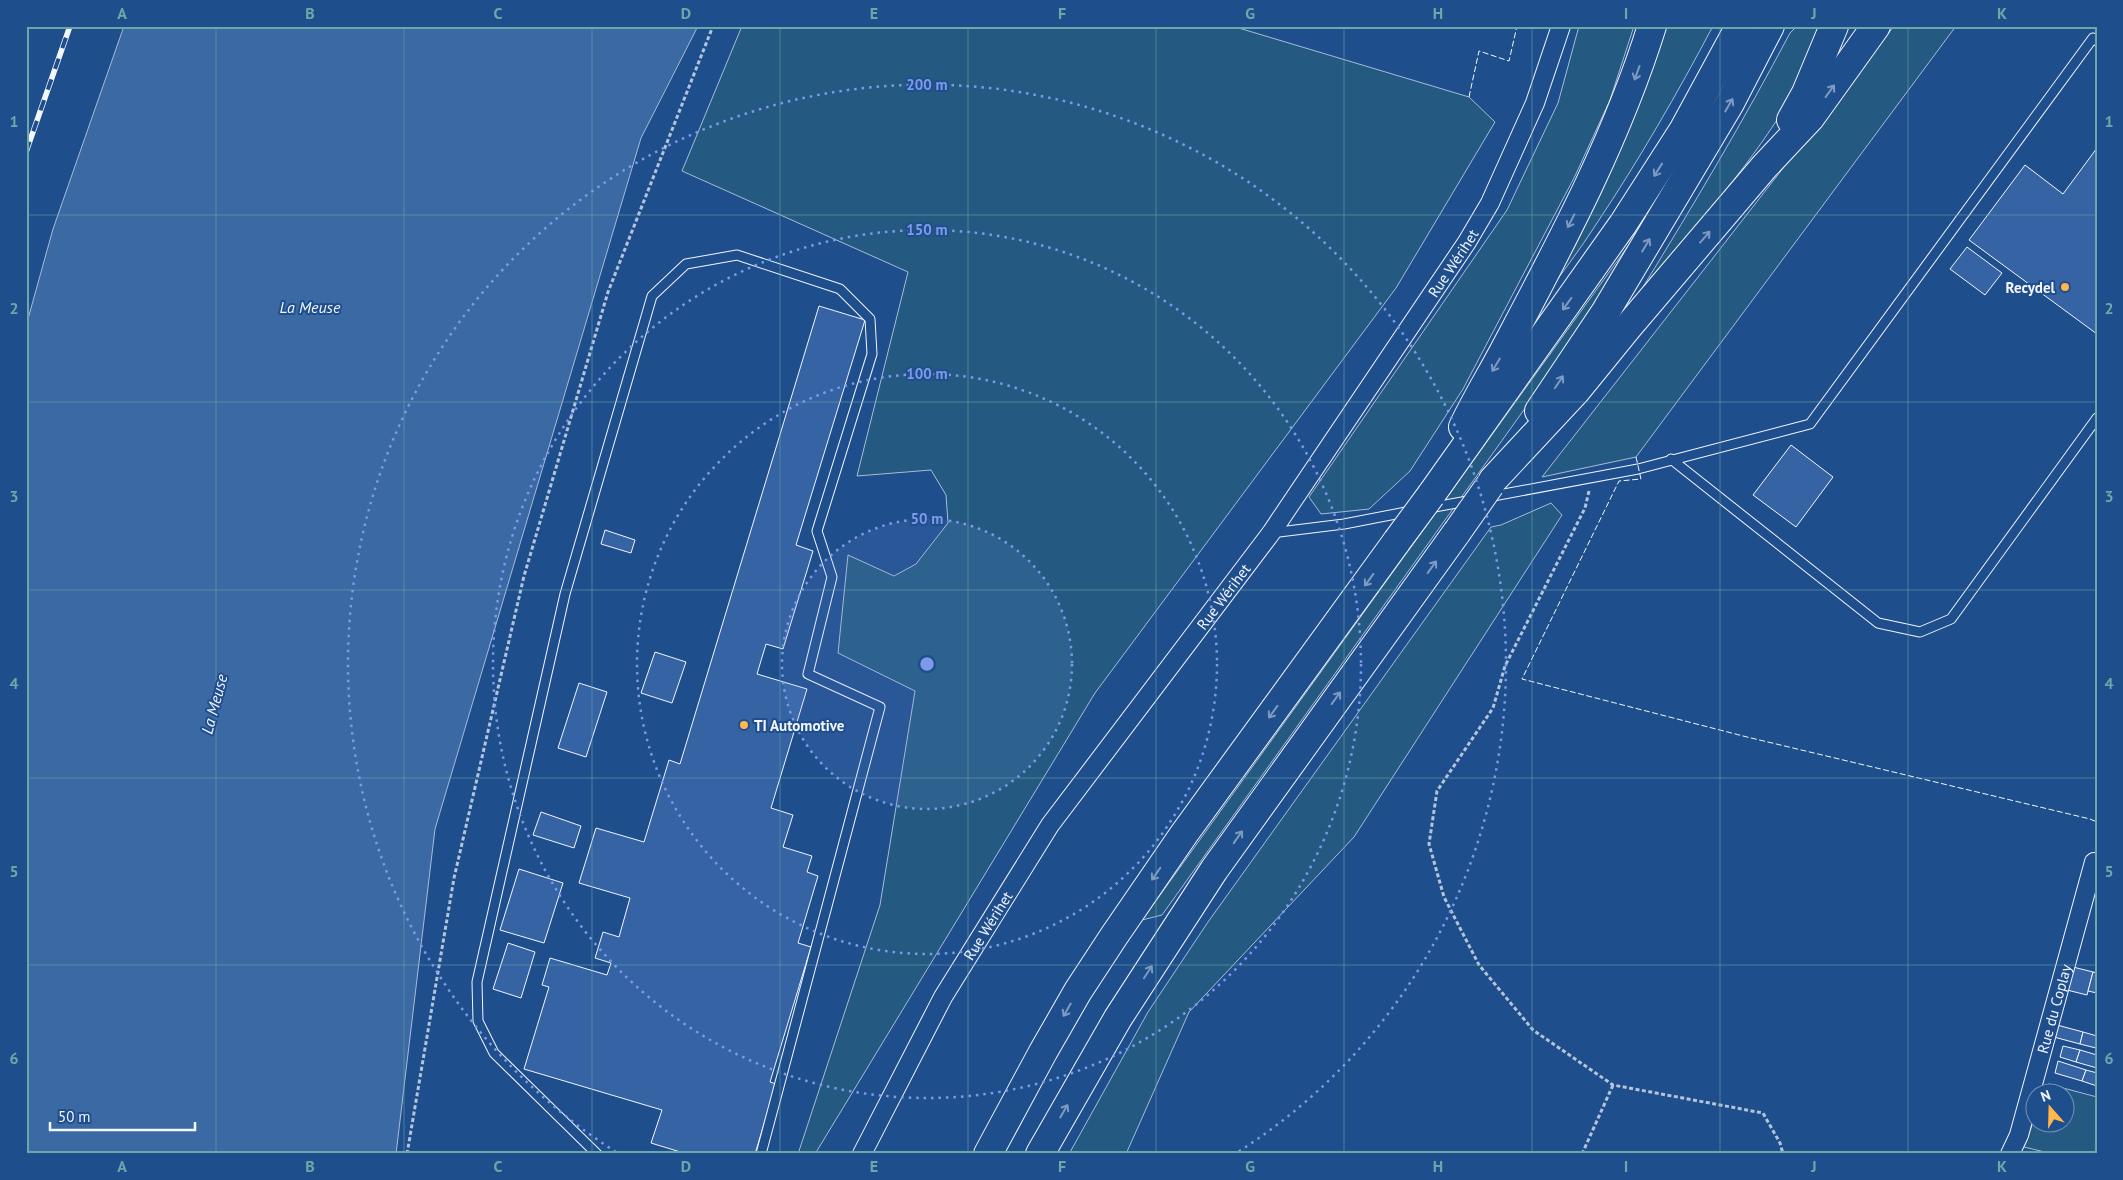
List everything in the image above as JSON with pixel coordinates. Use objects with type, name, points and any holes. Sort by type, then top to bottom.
[{"type":"highway","points":[[1431,495],[1480,392],[1505,350],[1607,148],[1625,106],[1652,26]]},
{"type":"highway","points":[[988,1154],[1078,991],[1114,936],[1184,834],[1431,495],[1628,217],[1684,129],[1740,26]]},
{"type":"highway","points":[[1040,1154],[1118,1018],[1214,870],[1457,532],[1611,303],[1730,103],[1770,26]]},
{"type":"highway","points":[[1764,167],[1806,93],[1834,26]]},
{"type":"highway","points":[[1491,483],[1576,391],[1764,167],[1810,118],[1876,26]]},
{"type":"street","name":"Rue Wérihet","points":[[862,1154],[943,998],[1050,825],[1271,533],[1467,242],[1490,203],[1535,103],[1561,26]]},
{"type":"street","name":"Rue du Coplay","points":[[2010,1154],[2019,1134],[2094,862]]},
{"type":"lane","points":[[1271,533],[1344,524],[1592,479],[1638,469],[1810,424],[2093,38],[2097,41]]},
{"type":"lane","points":[[597,1154],[494,1053],[478,1021],[477,982],[565,594],[652,296],[686,264],[737,255],[840,289],[870,319],[872,354],[817,531],[832,577],[808,674],[880,707],[761,1154]]},
{"type":"lane","points":[[1672,459],[1878,623],[1920,632],[1951,619],[2097,418]]},
{"type":"path","points":[[407,1154],[454,878],[524,576],[608,292],[712,26]]},
{"type":"path","points":[[1592,479],[1585,508],[1505,666],[1493,708],[1437,791],[1429,844],[1444,897],[1479,965],[1533,1030],[1613,1085],[1763,1113],[1780,1143],[1783,1154]]},
{"type":"path","points":[[1582,1154],[1613,1085]]},
{"type":"shaded area","points":[[742,26],[1232,26],[1469,97],[1495,122],[1396,288],[1095,693],[815,1154],[798,1154],[880,905],[915,691],[838,653],[848,555],[894,576],[916,564],[948,523],[946,495],[931,470],[857,476],[908,272],[682,171]]},
{"type":"shaded area","points":[[1579,26],[1634,26],[1610,100],[1575,176],[1463,389],[1410,471],[1369,509],[1321,514],[1309,497],[1507,210],[1558,103]]},
{"type":"shaded area","points":[[1661,26],[1713,26],[1643,151],[1584,243],[1542,301]]},
{"type":"shaded area","points":[[1797,26],[1823,26],[1796,89],[1780,116],[1744,167],[1705,216],[1643,287],[1718,162],[1790,33]]},
{"type":"shaded area","points":[[1894,26],[1956,26],[1636,457],[1542,477]]},
{"type":"shaded area","points":[[1628,246],[1598,297],[1531,400],[1162,915],[1142,920]]},
{"type":"shaded area","points":[[1551,503],[1562,515],[1354,837],[1189,1012],[1126,1154],[1069,1154],[1148,1012],[1208,922],[1491,527],[1501,525]]},
{"type":"shaded area","points":[[2076,1091],[2097,1097],[2097,1154],[2053,1154],[2024,1147],[2030,1132],[2076,1132]]},
{"type":"water","name":"La Meuse","points":[[124,26],[698,26],[641,138],[435,829],[396,1154],[26,1154],[26,326],[53,229]]},
{"type":"building","name":"Recydel","points":[[2097,148],[2097,334],[1969,240],[2025,165],[2063,194]]},
{"type":"building","points":[[1967,247],[2002,273],[1985,295],[1950,269]]},
{"type":"building","name":"TI Automotive","points":[[819,306],[865,320],[796,545],[813,551],[783,649],[766,644],[757,674],[807,689],[771,808],[793,815],[783,847],[812,856],[807,872],[818,876],[798,943],[811,947],[770,1082],[776,1084],[755,1154],[687,1154],[651,1143],[662,1110],[524,1069],[549,987],[542,985],[550,958],[607,975],[611,963],[595,958],[603,932],[619,937],[630,898],[579,883],[596,828],[644,842],[669,760],[680,764]]},
{"type":"building","points":[[1791,445],[1833,477],[1796,527],[1753,495]]},
{"type":"building","points":[[605,530],[635,540],[631,553],[601,544]]},
{"type":"building","points":[[655,652],[686,662],[672,703],[641,693]]},
{"type":"building","points":[[579,683],[607,692],[586,757],[558,748]]},
{"type":"building","points":[[541,812],[581,826],[574,848],[533,835]]},
{"type":"building","points":[[519,869],[563,883],[544,943],[500,930]]},
{"type":"building","points":[[508,943],[535,952],[521,998],[493,989]]},
{"type":"building","points":[[2073,967],[2093,972],[2087,995],[2067,990]]},
{"type":"building","points":[[2093,972],[2097,973],[2097,993],[2088,991]]},
{"type":"building","points":[[2057,1025],[2083,1032],[2080,1044],[2054,1037]]},
{"type":"building","points":[[2083,1032],[2097,1036],[2096,1048],[2080,1044]]},
{"type":"building","points":[[2063,1046],[2080,1050],[2076,1062],[2060,1057]]},
{"type":"building","points":[[2080,1050],[2097,1055],[2097,1068],[2076,1062]]},
{"type":"building","points":[[2058,1061],[2086,1070],[2082,1081],[2055,1073]]},
{"type":"building","points":[[2086,1070],[2097,1073],[2097,1086],[2082,1081]]},
{"type":"railway","points":[[26,152],[70,26]]},
{"type":"fence","points":[[1469,97],[1479,51],[1509,61],[1517,26]]},
{"type":"fence","points":[[1636,457],[1641,479],[1619,481],[1522,679],[1747,737],[2097,822]]},
{"type":"place","name":"Recydel","points":[[2065,287]]},
{"type":"place","name":"TI Automotive","points":[[744,725]]}]
